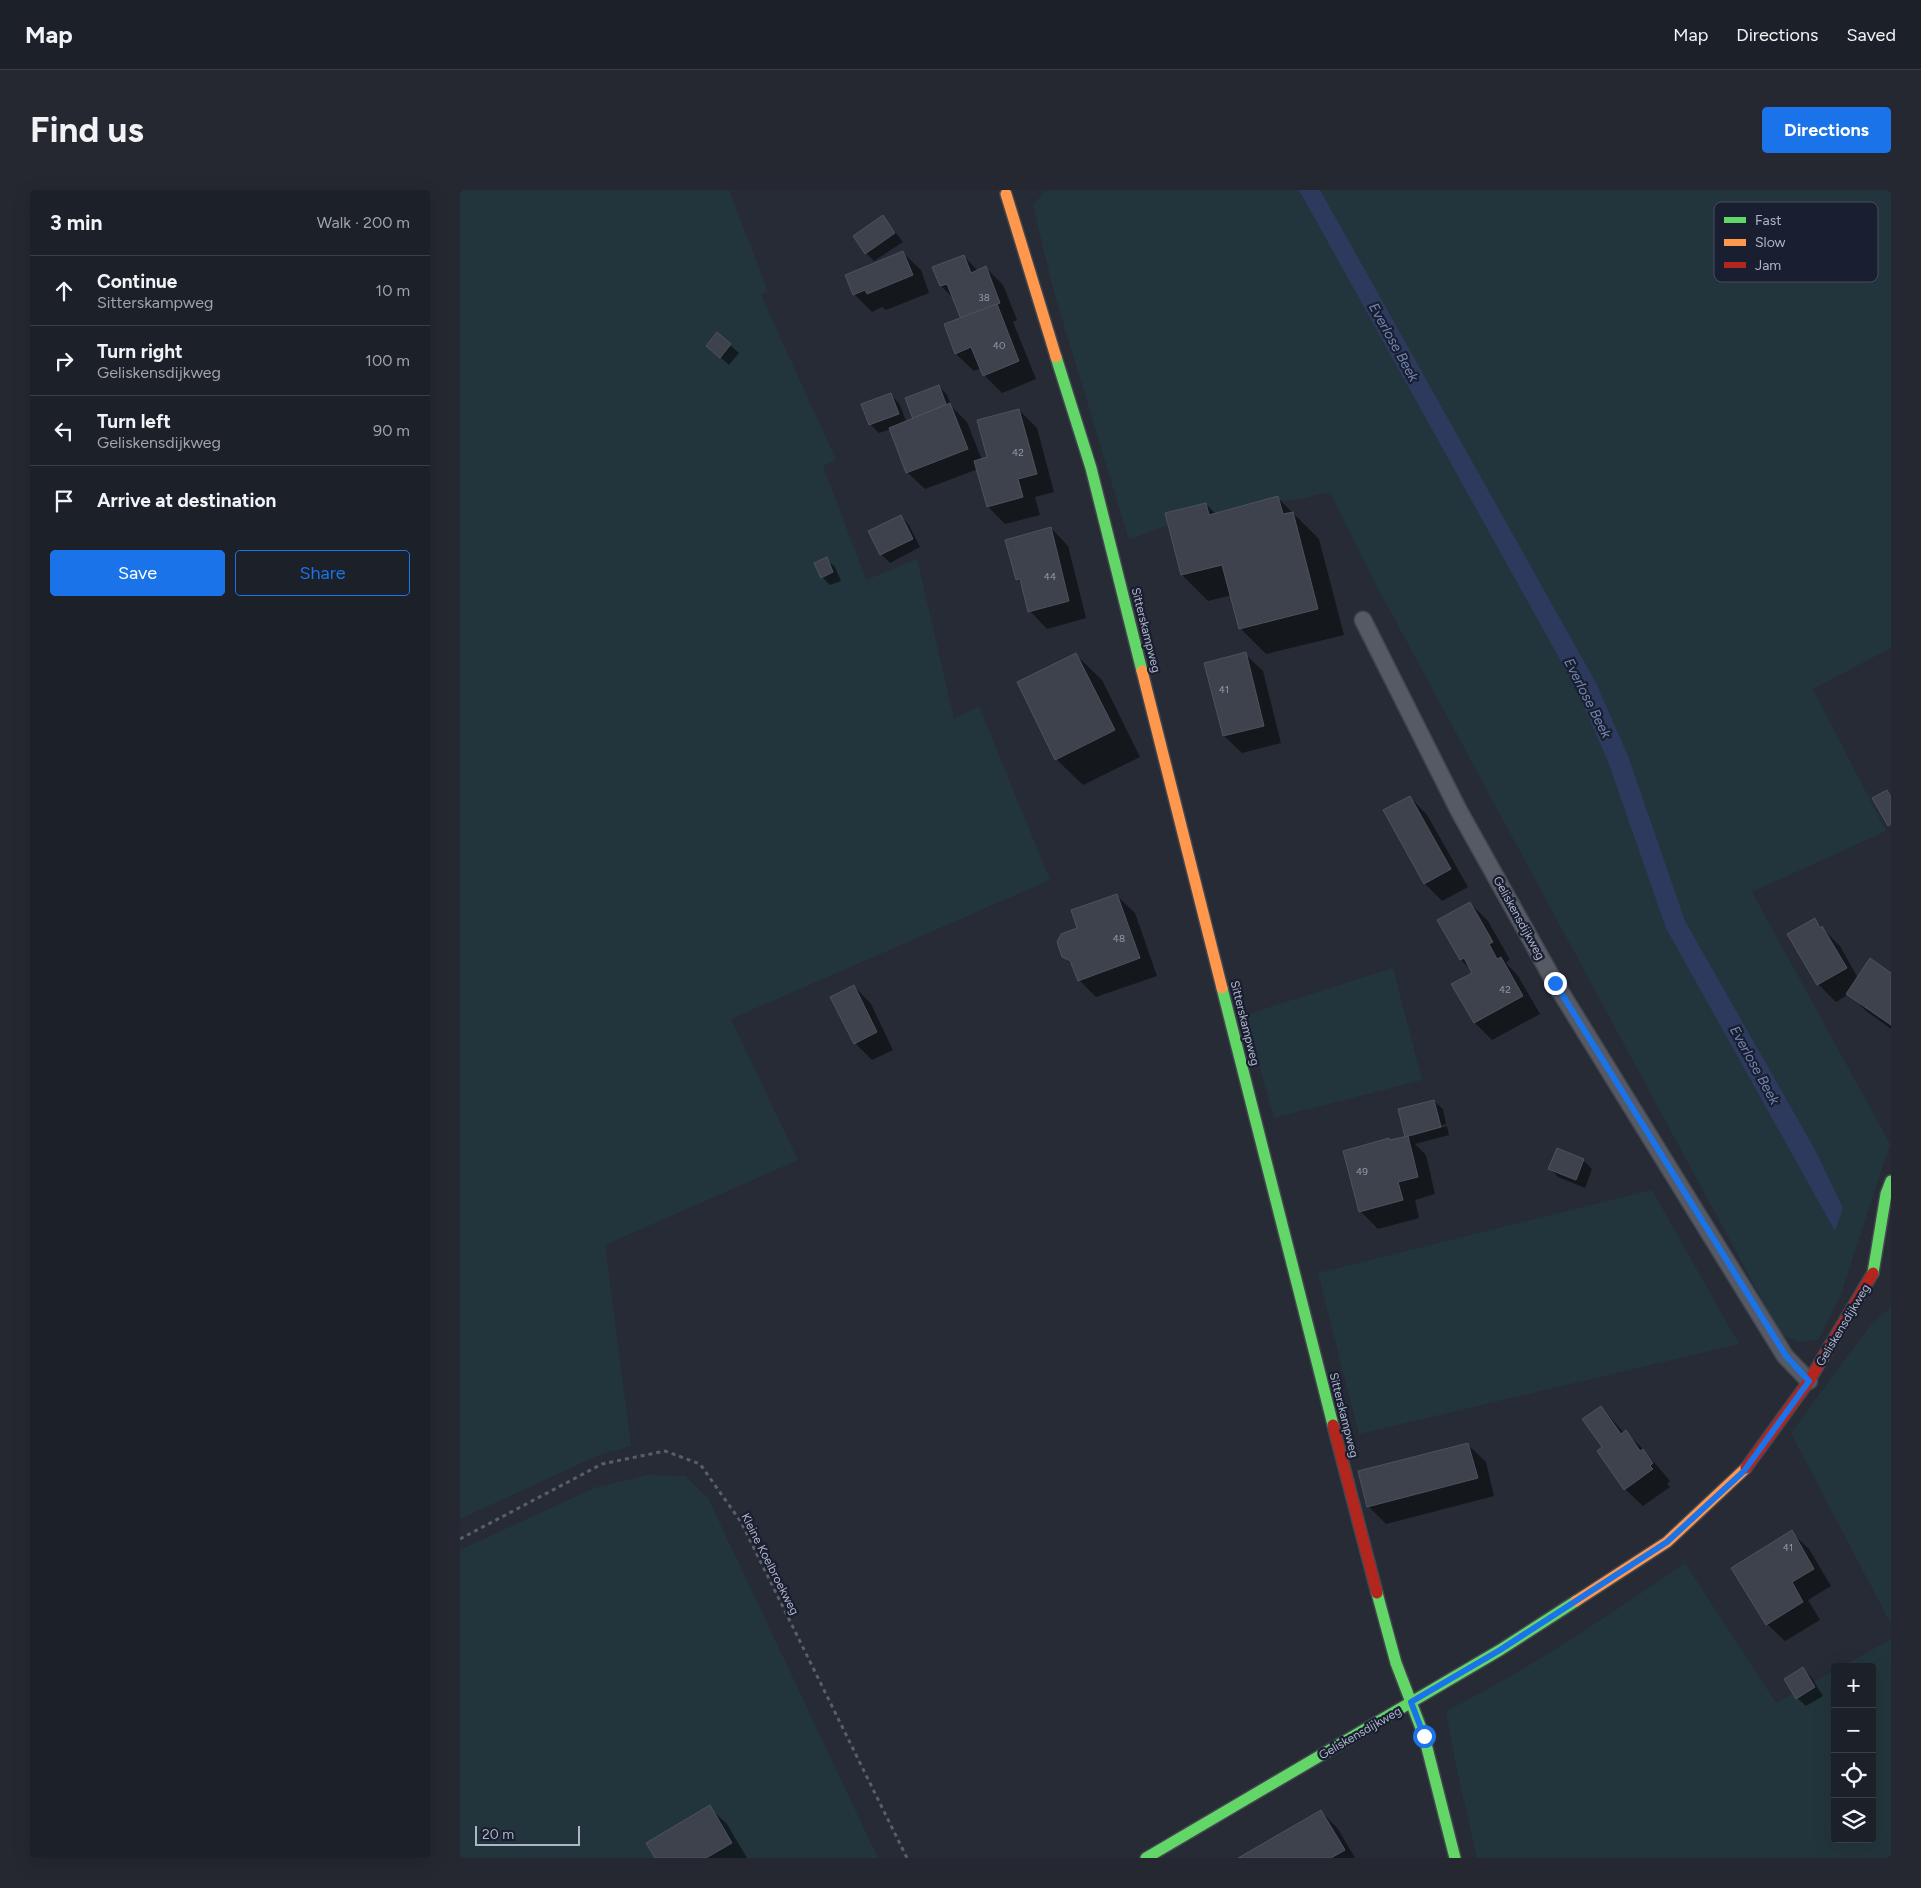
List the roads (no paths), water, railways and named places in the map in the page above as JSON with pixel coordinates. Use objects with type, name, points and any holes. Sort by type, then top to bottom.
[{"type":"street","name":"Sitterskampweg","points":[[1006,194],[1091,468],[1340,1454],[1396,1663],[1424,1736],[1455,1858]]},
{"type":"street","name":"Geliskensdijkweg","points":[[1146,1858],[1500,1650],[1667,1542],[1744,1471],[1809,1381],[1877,1273],[1886,1194],[1891,1181]]},
{"type":"lane","name":"Geliskensdijkweg","points":[[1363,620],[1459,812],[1555,983],[1786,1356],[1809,1381]]},
{"type":"water","name":"Everlose Beek","points":[[1299,190],[1320,190],[1596,683],[1628,756],[1685,921],[1815,1150],[1843,1208],[1835,1231],[1666,928],[1609,764],[1578,692]]}]
